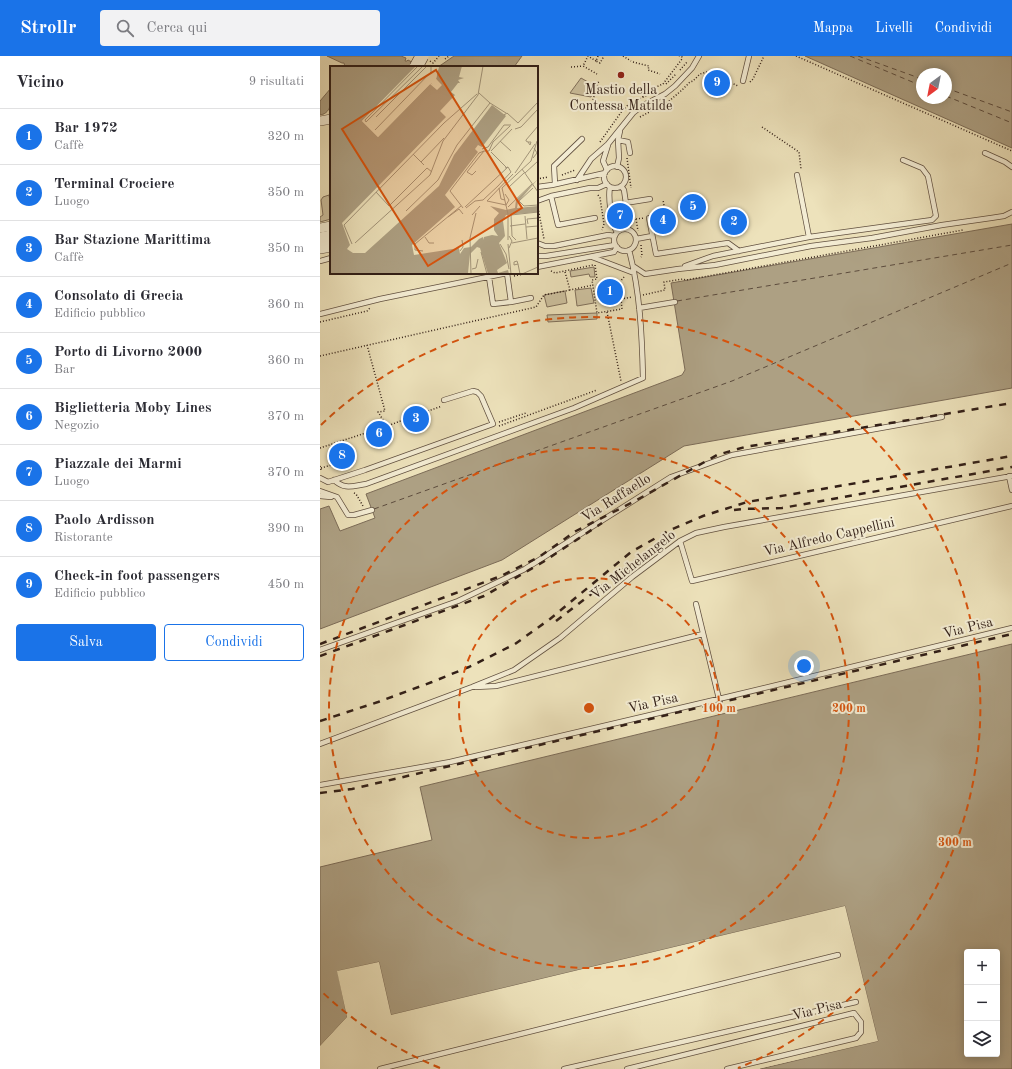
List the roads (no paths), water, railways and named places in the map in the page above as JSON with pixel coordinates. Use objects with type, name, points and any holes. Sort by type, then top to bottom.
[{"type":"main road","points":[[417,66],[427,59]]},
{"type":"main road","points":[[320,239],[330,237]]},
{"type":"street","points":[[320,121],[330,119]]},
{"type":"street","points":[[320,228],[330,226]]},
{"type":"street","points":[[320,249],[330,246]]},
{"type":"lane","points":[[577,180],[591,159],[608,144],[633,113],[642,106],[666,94],[692,68],[699,56]]},
{"type":"lane","points":[[745,82],[749,56]]},
{"type":"lane","points":[[617,167],[619,158],[618,140],[621,128]]},
{"type":"lane","points":[[555,184],[554,166],[582,139]]},
{"type":"lane","points":[[618,140],[628,142],[630,153]]},
{"type":"lane","points":[[538,267],[614,252],[616,246],[614,242],[616,234],[608,186],[604,179],[606,171],[604,160],[608,144]]},
{"type":"lane","points":[[985,153],[1005,162],[1012,167]]},
{"type":"lane","points":[[678,268],[714,256],[739,251],[809,238],[932,220],[936,216],[928,176],[922,168],[903,160]]},
{"type":"lane","points":[[538,187],[577,180],[606,171],[613,166],[623,170],[625,177],[625,180],[621,186],[616,188],[608,186],[590,188],[550,196],[538,201]]},
{"type":"lane","points":[[797,175],[809,238]]},
{"type":"lane","points":[[621,186],[624,190],[629,224],[627,229]]},
{"type":"lane","points":[[550,196],[558,225],[595,218]]},
{"type":"lane","points":[[625,203],[650,198]]},
{"type":"lane","points":[[633,266],[645,274],[678,268],[715,265],[811,246],[872,238],[942,225],[1004,216],[1012,212]]},
{"type":"lane","points":[[649,218],[656,254],[728,243],[739,251]]},
{"type":"lane","points":[[538,243],[545,246],[554,246],[608,236],[616,234],[620,230],[627,229],[633,233],[636,239],[634,246],[629,250],[624,251],[616,246],[538,256]]},
{"type":"lane","points":[[636,239],[652,236]]},
{"type":"lane","points":[[334,480],[340,485],[348,487],[366,484],[574,408],[644,378],[640,308],[629,250]]},
{"type":"lane","points":[[591,257],[634,273]]},
{"type":"lane","points":[[320,261],[330,258]]},
{"type":"lane","points":[[320,314],[380,299],[502,274]]},
{"type":"lane","points":[[507,274],[511,302]]},
{"type":"lane","points":[[489,277],[493,304],[530,298]]},
{"type":"lane","points":[[640,308],[675,302]]},
{"type":"lane","points":[[320,478],[328,482],[372,468],[493,424],[481,396],[477,392],[473,391],[444,400]]},
{"type":"lane","name":"Via Raffaello","points":[[320,650],[458,601],[525,569],[671,476],[732,455],[942,417]]},
{"type":"lane","points":[[1011,476],[1012,490]]},
{"type":"lane","name":"Via Michelangelo","points":[[320,744],[514,670],[560,638],[632,577],[680,541],[696,533],[1011,476]]},
{"type":"lane","points":[[320,491],[337,497],[348,515],[354,515],[372,510]]},
{"type":"lane","points":[[320,496],[337,497]]},
{"type":"lane","name":"Via Alfredo Cappellini","points":[[680,541],[692,581],[1012,506]]},
{"type":"lane","points":[[696,604],[719,699]]},
{"type":"lane","name":"Via Pisa","points":[[320,785],[450,762],[1012,628]]},
{"type":"lane","points":[[472,687],[496,686],[703,634]]},
{"type":"lane","points":[[380,1069],[838,955]]},
{"type":"lane","name":"Via Pisa","points":[[564,1069],[856,1002]]},
{"type":"lane","name":"Via Pisa","points":[[627,1069],[854,1012],[861,1022],[861,1032],[856,1038],[727,1069]]},
{"type":"railway","points":[[320,644],[501,576],[539,557],[576,531],[635,501],[717,455],[745,447],[1012,403]]},
{"type":"railway","points":[[320,721],[432,682],[469,667],[515,644],[550,619],[631,552],[670,530],[703,516],[747,502],[1012,456]]},
{"type":"railway","points":[[734,510],[782,508],[1012,467]]},
{"type":"railway","points":[[320,656],[484,596],[543,562],[602,523]]},
{"type":"railway","points":[[556,621],[662,540]]},
{"type":"railway","points":[[320,793],[352,789],[1012,634]]},
{"type":"place","name":"Mastio della Contessa Matilde","points":[[621,75]]},
{"type":"place","name":"Check-in foot passengers","points":[[717,83]]},
{"type":"place","name":"Porto di Livorno 2000","points":[[693,207]]},
{"type":"place","name":"Piazzale dei Marmi","points":[[620,216]]},
{"type":"place","name":"Consolato di Grecia","points":[[663,221]]},
{"type":"place","name":"Terminal Crociere","points":[[734,222]]},
{"type":"place","name":"Bar 1972","points":[[610,292]]},
{"type":"place","name":"Bar Stazione Marittima","points":[[416,419]]},
{"type":"place","name":"Biglietteria Moby Lines","points":[[379,434]]},
{"type":"place","name":"Paolo Ardisson","points":[[342,456]]}]
